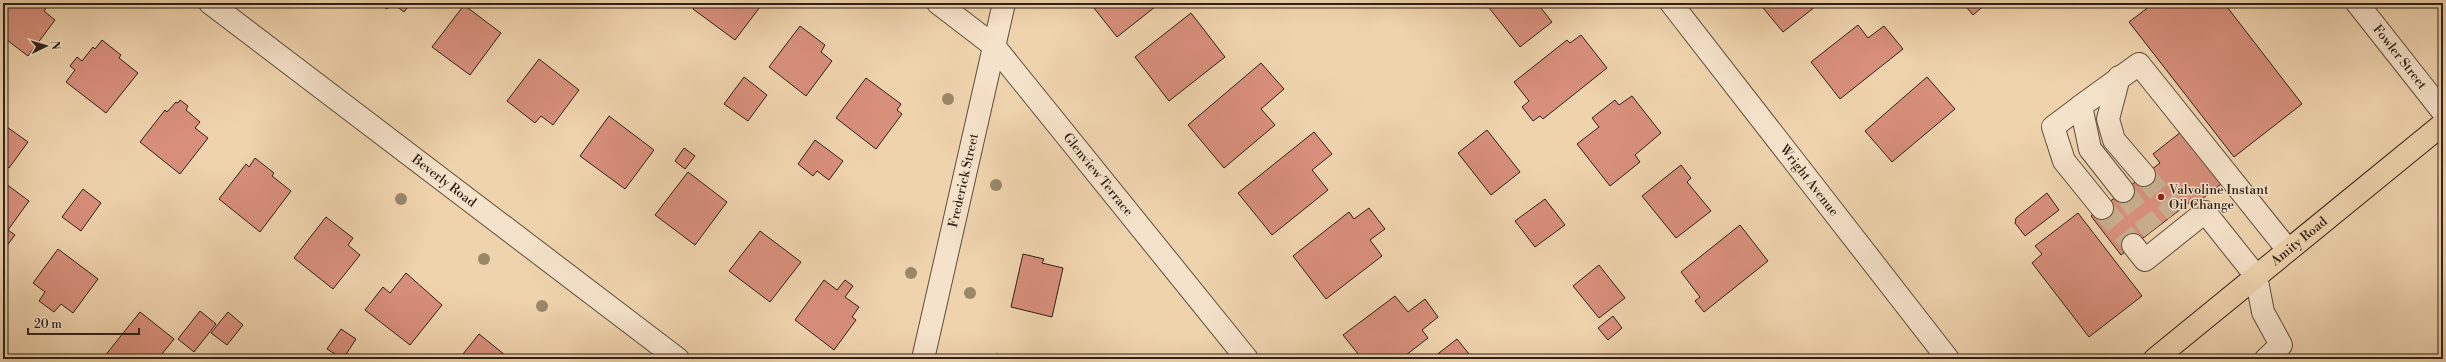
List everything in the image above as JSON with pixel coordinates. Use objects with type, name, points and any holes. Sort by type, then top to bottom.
[{"type":"main road","name":"Amity Road","points":[[2155,359],[2443,124]]},
{"type":"street","name":"Beverly Road","points":[[210,3],[678,359]]},
{"type":"street","name":"Glenview Terrace","points":[[938,3],[994,46],[1247,359]]},
{"type":"street","name":"Frederick Street","points":[[923,359],[1004,3]]},
{"type":"street","name":"Wright Avenue","points":[[1671,3],[1948,359]]},
{"type":"street","name":"Fowler Street","points":[[2357,3],[2443,112]]},
{"type":"street","points":[[2102,208],[2064,161],[2053,127],[2119,77],[2139,64],[2288,250]]},
{"type":"street","points":[[2119,77],[2108,119],[2114,140],[2144,175]]},
{"type":"street","points":[[2080,106],[2090,149],[2123,191]]},
{"type":"street","points":[[2134,245],[2145,260],[2159,237],[2181,219],[2205,212],[2256,276],[2263,312],[2281,346],[2266,359]]},
{"type":"building","points":[[3,3],[49,4],[44,11],[55,20],[28,56],[3,37]]},
{"type":"building","points":[[378,3],[391,3],[387,9]]},
{"type":"building","points":[[392,3],[411,3],[404,12]]},
{"type":"building","points":[[697,3],[763,3],[735,40],[693,9]]},
{"type":"building","points":[[1090,3],[1160,3],[1117,37]]},
{"type":"building","points":[[1537,3],[1552,22],[1520,47],[1486,4]]},
{"type":"building","points":[[1759,3],[1820,3],[1783,32]]},
{"type":"building","points":[[1963,3],[1987,3],[1973,15]]},
{"type":"building","points":[[2154,3],[2224,3],[2302,104],[2234,157],[2129,22]]},
{"type":"building","points":[[464,5],[501,33],[470,75],[432,47]]},
{"type":"building","points":[[1191,13],[1225,57],[1169,101],[1135,57]]},
{"type":"building","points":[[1858,25],[1868,38],[1884,26],[1903,49],[1840,99],[1811,62]]},
{"type":"building","points":[[800,26],[825,45],[821,52],[832,61],[806,96],[769,67]]},
{"type":"building","points":[[1581,35],[1607,68],[1543,119],[1540,116],[1533,121],[1522,107],[1529,101],[1514,82],[1567,40],[1570,43]]},
{"type":"building","points":[[102,40],[121,55],[119,58],[138,73],[106,113],[66,82],[75,70],[70,66],[77,57],[82,61],[93,47],[95,49]]},
{"type":"building","points":[[539,59],[579,90],[553,125],[541,116],[535,123],[507,101]]},
{"type":"building","points":[[1261,63],[1284,89],[1261,109],[1275,125],[1224,168],[1188,125]]},
{"type":"building","points":[[744,77],[767,95],[748,121],[724,104]]},
{"type":"building","points":[[1927,77],[1955,109],[1892,162],[1865,131]]},
{"type":"building","points":[[866,78],[901,104],[897,110],[902,114],[876,149],[836,118]]},
{"type":"building","points":[[1632,96],[1661,133],[1635,155],[1640,162],[1610,186],[1577,144],[1599,127],[1592,118],[1615,100],[1619,105]]},
{"type":"building","points":[[180,100],[188,106],[186,110],[200,122],[195,128],[208,138],[180,174],[140,142],[165,110],[167,112],[176,102],[178,103]]},
{"type":"building","points":[[609,116],[654,150],[625,189],[580,156]]},
{"type":"building","points":[[7,127],[28,142],[9,168],[3,164],[3,133]]},
{"type":"building","points":[[1487,130],[1520,172],[1491,195],[1458,153]]},
{"type":"building","points":[[1314,132],[1332,154],[1312,170],[1328,190],[1272,235],[1238,193]]},
{"type":"building","name":"Valvoline Instant Oil Change","points":[[2181,132],[2221,184],[2193,206],[2190,202],[2121,255],[2091,216],[2160,163],[2153,154]]},
{"type":"building","points":[[815,140],[843,161],[829,180],[817,171],[813,176],[798,164]]},
{"type":"building","points":[[684,148],[695,156],[685,169],[675,161]]},
{"type":"building","points":[[255,158],[274,173],[272,176],[291,191],[260,232],[219,199],[246,164],[249,167]]},
{"type":"building","points":[[1681,165],[1691,178],[1687,182],[1711,211],[1676,238],[1642,196]]},
{"type":"building","points":[[688,172],[727,202],[695,245],[655,215]]},
{"type":"building","points":[[6,184],[29,201],[8,230],[15,235],[3,251],[3,187]]},
{"type":"building","points":[[83,189],[101,203],[81,231],[62,217]]},
{"type":"building","points":[[2047,193],[2059,210],[2025,236],[2015,223],[2016,218]]},
{"type":"building","points":[[1545,199],[1565,225],[1535,247],[1515,221]]},
{"type":"building","points":[[1369,208],[1385,229],[1370,240],[1382,256],[1326,299],[1293,256],[1349,212],[1354,219]]},
{"type":"building","points":[[2078,213],[2142,296],[2089,337],[2032,263],[2042,254],[2035,246]]},
{"type":"building","points":[[326,217],[353,238],[348,245],[360,255],[333,289],[294,258]]},
{"type":"building","points":[[1740,225],[1768,261],[1704,312],[1695,301],[1700,297],[1681,272]]},
{"type":"building","points":[[760,231],[801,262],[770,302],[729,271]]},
{"type":"building","points":[[58,249],[98,279],[73,313],[61,304],[54,312],[39,301],[45,292],[33,283]]},
{"type":"building","points":[[1023,254],[1044,259],[1042,263],[1063,268],[1052,317],[1011,307]]},
{"type":"building","points":[[1599,265],[1625,298],[1599,318],[1573,286]]},
{"type":"building","points":[[406,273],[442,305],[410,345],[365,310],[383,287],[390,293]]},
{"type":"building","points":[[824,280],[837,290],[845,280],[853,286],[845,297],[859,307],[852,317],[856,320],[834,350],[795,320]]},
{"type":"building","points":[[1395,296],[1408,312],[1425,299],[1438,317],[1422,330],[1428,338],[1401,359],[1362,359],[1343,335]]},
{"type":"building","points":[[200,311],[216,324],[194,352],[178,339]]},
{"type":"building","points":[[140,312],[174,339],[158,359],[106,359],[104,357]]},
{"type":"building","points":[[228,312],[243,325],[227,345],[211,333]]},
{"type":"building","points":[[1613,316],[1622,328],[1608,340],[1598,328]]},
{"type":"building","points":[[341,329],[356,339],[343,359],[327,349]]},
{"type":"building","points":[[479,334],[500,351],[510,359],[459,359]]},
{"type":"building","points":[[1457,339],[1473,359],[1432,359],[1439,353]]},
{"type":"building","points":[[996,354],[1020,359],[995,359]]},
{"type":"tunnel","points":[[2144,175],[2176,212]]},
{"type":"tunnel","points":[[2123,191],[2153,230]]},
{"type":"tunnel","points":[[2102,208],[2133,245]]},
{"type":"place","name":"Valvoline Instant Oil Change","points":[[2161,197]]}]
